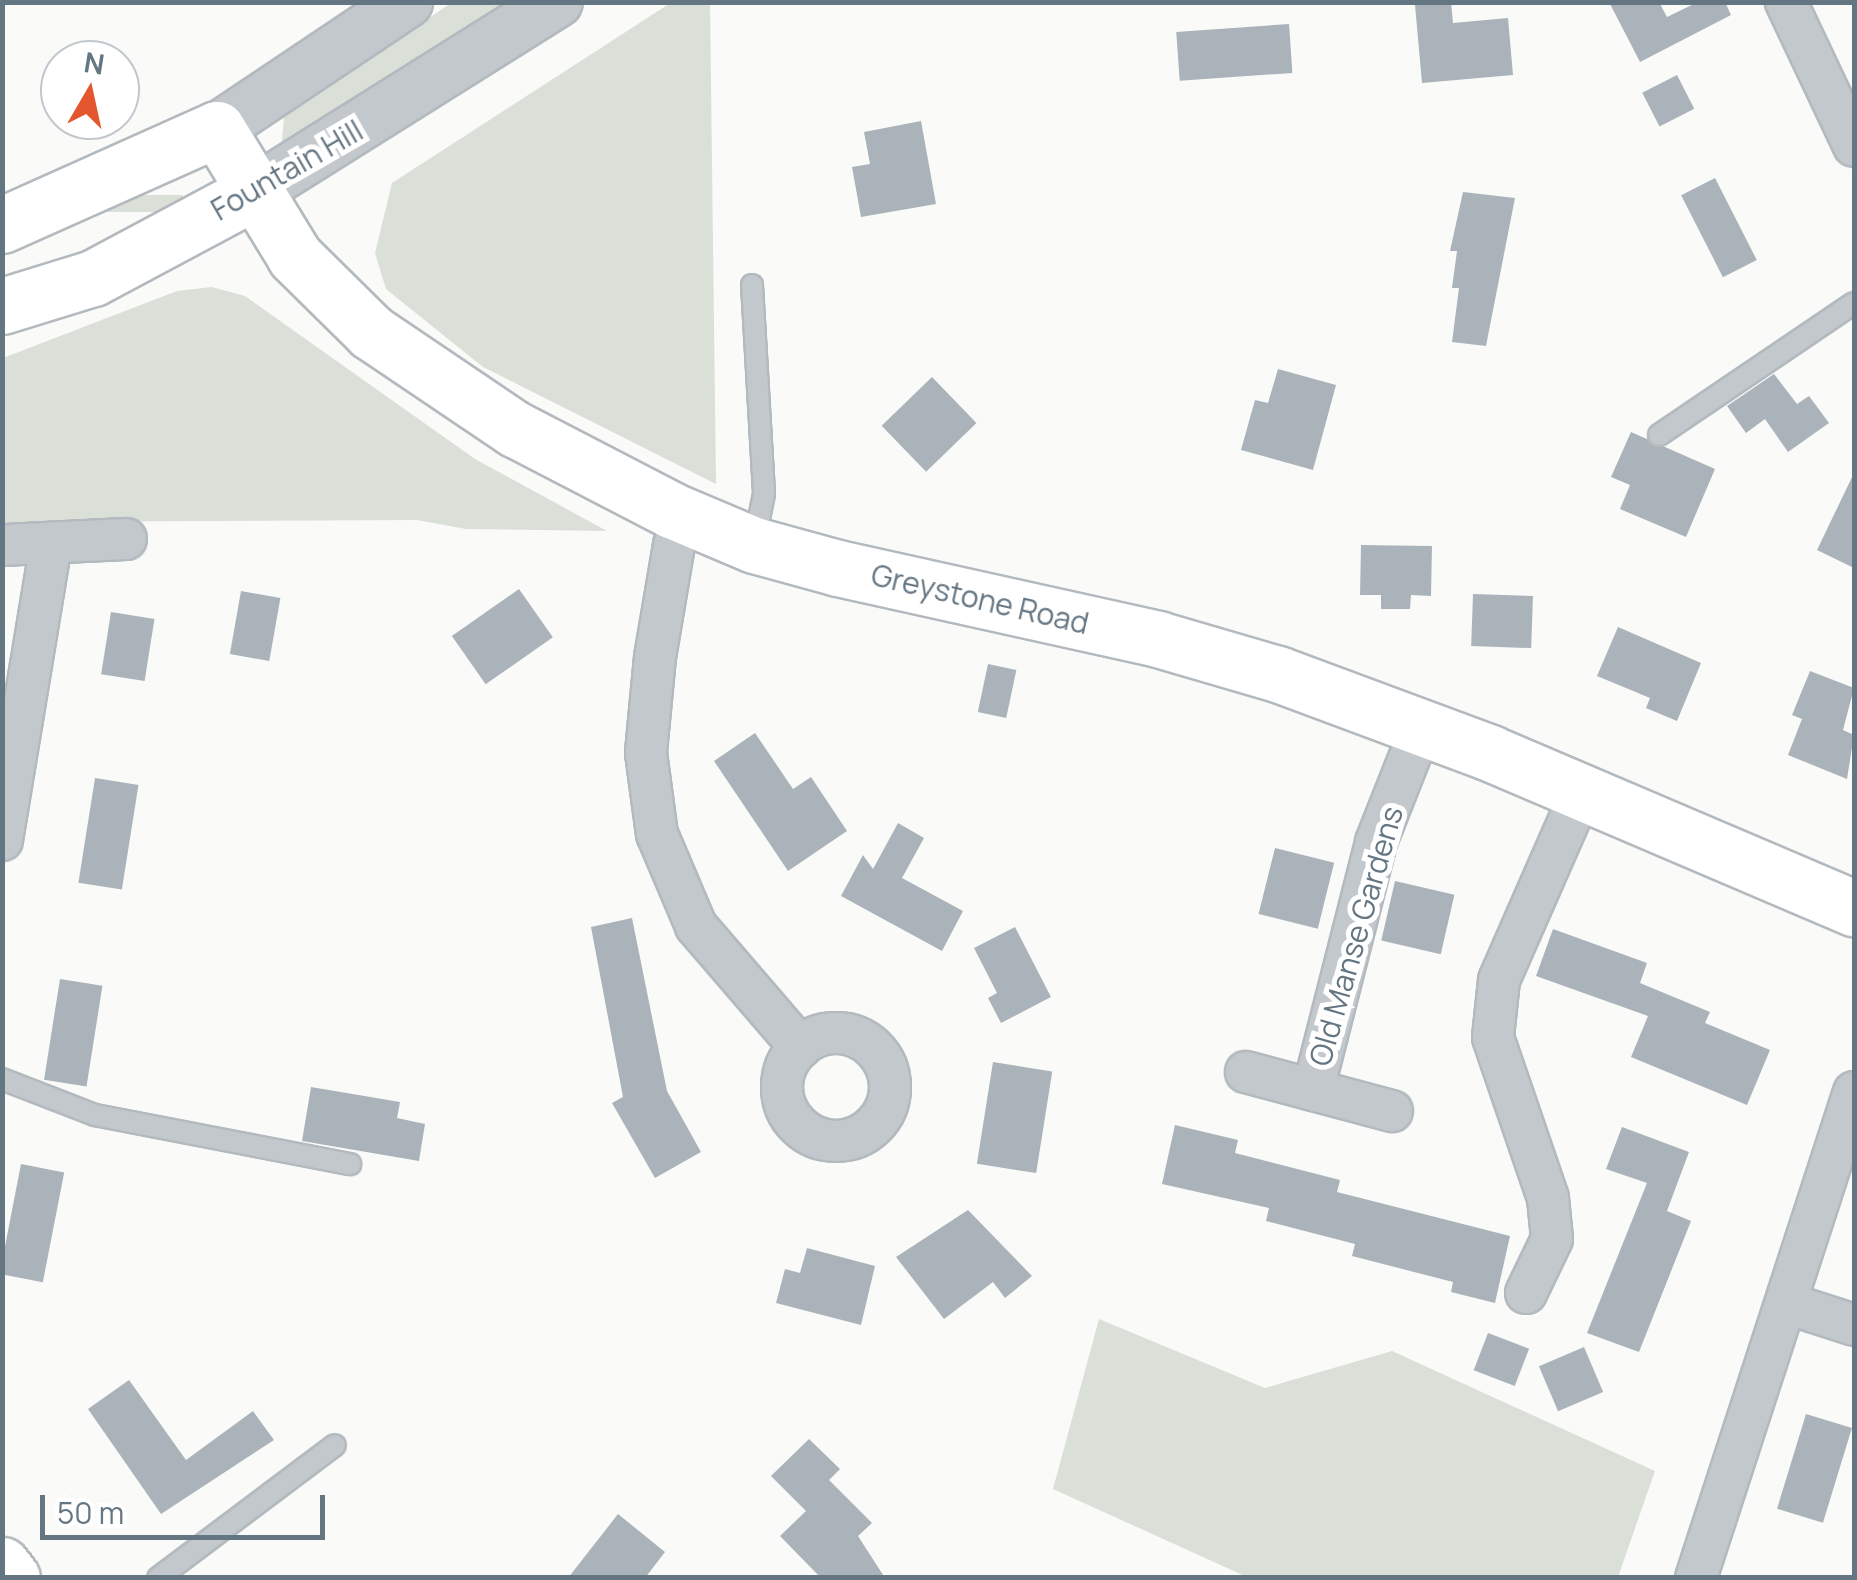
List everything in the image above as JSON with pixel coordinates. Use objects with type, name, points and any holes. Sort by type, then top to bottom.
[{"type":"main road","name":"Greystone Road","points":[[217,129],[252,193],[295,257],[371,332],[515,429],[686,516],[754,544],[1158,640],[1422,726],[1854,908]]},
{"type":"main road","points":[[2,225],[217,129]]},
{"type":"main road","name":"Fountain Hill","points":[[2,306],[93,278],[252,193]]},
{"type":"main road","points":[[2,1565],[12,1578]]},
{"type":"street","points":[[217,129],[407,2]]},
{"type":"street","name":"Fountain Hill","points":[[252,193],[557,2]]},
{"type":"street","points":[[1786,2],[1854,146]]},
{"type":"street","points":[[686,516],[674,545],[654,657],[646,753],[657,834],[696,926],[800,1046]]},
{"type":"street","points":[[2,545],[126,539]]},
{"type":"street","points":[[2,840],[51,542]]},
{"type":"street","name":"Old Manse Gardens","points":[[1313,1090],[1376,842],[1422,726]]},
{"type":"street","points":[[1526,1293],[1552,1239],[1548,1198],[1493,1037],[1499,980],[1582,791]]},
{"type":"street","name":"Old Manse Gardens","points":[[1246,1072],[1392,1111]]},
{"type":"street","points":[[1696,1578],[1854,1092]]},
{"type":"street","points":[[1786,1303],[1854,1326]]},
{"type":"lane","points":[[752,285],[764,494],[754,544]]},
{"type":"lane","points":[[1659,435],[1854,303]]},
{"type":"lane","points":[[2,1079],[95,1115],[350,1164]]},
{"type":"lane","points":[[158,1578],[335,1445]]},
{"type":"shaded area","points":[[672,2],[710,3],[716,484],[483,367],[386,289],[375,253],[392,183]]},
{"type":"shaded area","points":[[451,3],[502,3],[498,16],[292,146],[282,141],[284,117]]},
{"type":"shaded area","points":[[2,195],[183,195],[183,212],[2,212]]},
{"type":"shaded area","points":[[212,287],[245,296],[475,459],[607,531],[466,529],[417,520],[3,522],[3,358],[177,291]]},
{"type":"shaded area","points":[[1099,1319],[1265,1388],[1392,1351],[1655,1471],[1618,1577],[1247,1577],[1053,1489]]},
{"type":"building","points":[[1451,2],[1453,23],[1508,18],[1513,75],[1422,83],[1415,5]]},
{"type":"building","points":[[1609,2],[1659,2],[1667,17],[1698,2],[1725,2],[1731,15],[1640,62]]},
{"type":"building","points":[[1289,24],[1292,73],[1180,81],[1176,32]]},
{"type":"building","points":[[1677,75],[1694,109],[1660,127],[1642,93]]},
{"type":"building","points":[[921,121],[936,204],[861,217],[852,167],[870,164],[864,132]]},
{"type":"building","points":[[1715,178],[1757,260],[1723,277],[1681,195]]},
{"type":"building","points":[[1463,192],[1515,198],[1486,346],[1452,342],[1459,288],[1452,288],[1457,251],[1450,251]]},
{"type":"building","points":[[1278,369],[1336,385],[1313,470],[1241,450],[1255,400],[1268,403]]},
{"type":"building","points":[[1774,374],[1797,404],[1809,396],[1829,423],[1788,452],[1765,419],[1746,433],[1727,406]]},
{"type":"building","points":[[932,377],[976,423],[926,472],[882,426]]},
{"type":"building","points":[[1631,432],[1715,469],[1686,537],[1620,509],[1630,485],[1611,477]]},
{"type":"building","points":[[1854,473],[1854,568],[1817,550]]},
{"type":"building","points":[[1361,545],[1432,546],[1431,596],[1411,595],[1410,609],[1381,609],[1381,595],[1360,595]]},
{"type":"building","points":[[519,589],[553,637],[486,684],[452,636]]},
{"type":"building","points":[[241,591],[280,598],[269,661],[230,654]]},
{"type":"building","points":[[1473,594],[1533,596],[1531,648],[1471,646]]},
{"type":"building","points":[[111,612],[154,619],[145,681],[101,674]]},
{"type":"building","points":[[1618,627],[1701,663],[1677,721],[1646,708],[1650,698],[1597,676]]},
{"type":"building","points":[[988,664],[1016,670],[1006,718],[978,712]]},
{"type":"building","points":[[1810,671],[1854,688],[1843,730],[1854,735],[1847,779],[1788,755],[1802,719],[1792,715]]},
{"type":"building","points":[[755,733],[793,789],[811,777],[847,831],[788,871],[714,761]]},
{"type":"building","points":[[95,778],[138,785],[122,890],[78,883]]},
{"type":"building","points":[[898,823],[924,838],[902,878],[963,911],[942,951],[841,896],[863,855],[873,869]]},
{"type":"building","points":[[1275,848],[1334,863],[1318,929],[1259,914]]},
{"type":"building","points":[[1395,881],[1454,895],[1441,954],[1381,940]]},
{"type":"building","points":[[632,918],[667,1091],[701,1152],[655,1178],[612,1103],[623,1097],[591,927]]},
{"type":"building","points":[[1015,927],[1051,997],[1001,1023],[988,998],[997,993],[974,948]]},
{"type":"building","points":[[1553,929],[1647,963],[1640,983],[1710,1012],[1705,1023],[1770,1050],[1747,1105],[1631,1057],[1648,1016],[1536,976]]},
{"type":"building","points":[[60,979],[102,986],[87,1086],[44,1080]]},
{"type":"building","points":[[993,1062],[1052,1071],[1036,1173],[977,1164]]},
{"type":"building","points":[[311,1087],[400,1102],[397,1118],[425,1124],[419,1161],[302,1141]]},
{"type":"building","points":[[1175,1125],[1238,1140],[1235,1153],[1340,1180],[1337,1192],[1510,1236],[1495,1303],[1451,1292],[1453,1282],[1352,1256],[1355,1244],[1266,1221],[1269,1208],[1162,1184]]},
{"type":"building","points":[[1622,1127],[1689,1152],[1667,1211],[1691,1221],[1639,1352],[1587,1333],[1647,1183],[1606,1169]]},
{"type":"building","points":[[21,1164],[64,1172],[43,1282],[2,1274]]},
{"type":"building","points":[[968,1210],[1032,1276],[1005,1298],[993,1282],[944,1319],[896,1257]]},
{"type":"building","points":[[807,1248],[875,1266],[861,1325],[776,1303],[785,1269],[800,1273]]},
{"type":"building","points":[[1488,1333],[1529,1349],[1515,1386],[1474,1370]]},
{"type":"building","points":[[1584,1347],[1603,1392],[1558,1411],[1539,1366]]},
{"type":"building","points":[[129,1380],[186,1460],[253,1411],[274,1440],[161,1514],[88,1409]]},
{"type":"building","points":[[1806,1414],[1852,1428],[1823,1523],[1777,1509]]},
{"type":"building","points":[[809,1439],[840,1469],[829,1480],[872,1523],[858,1536],[885,1578],[821,1578],[780,1536],[806,1511],[771,1476]]},
{"type":"building","points":[[618,1514],[665,1552],[645,1578],[568,1578]]}]
